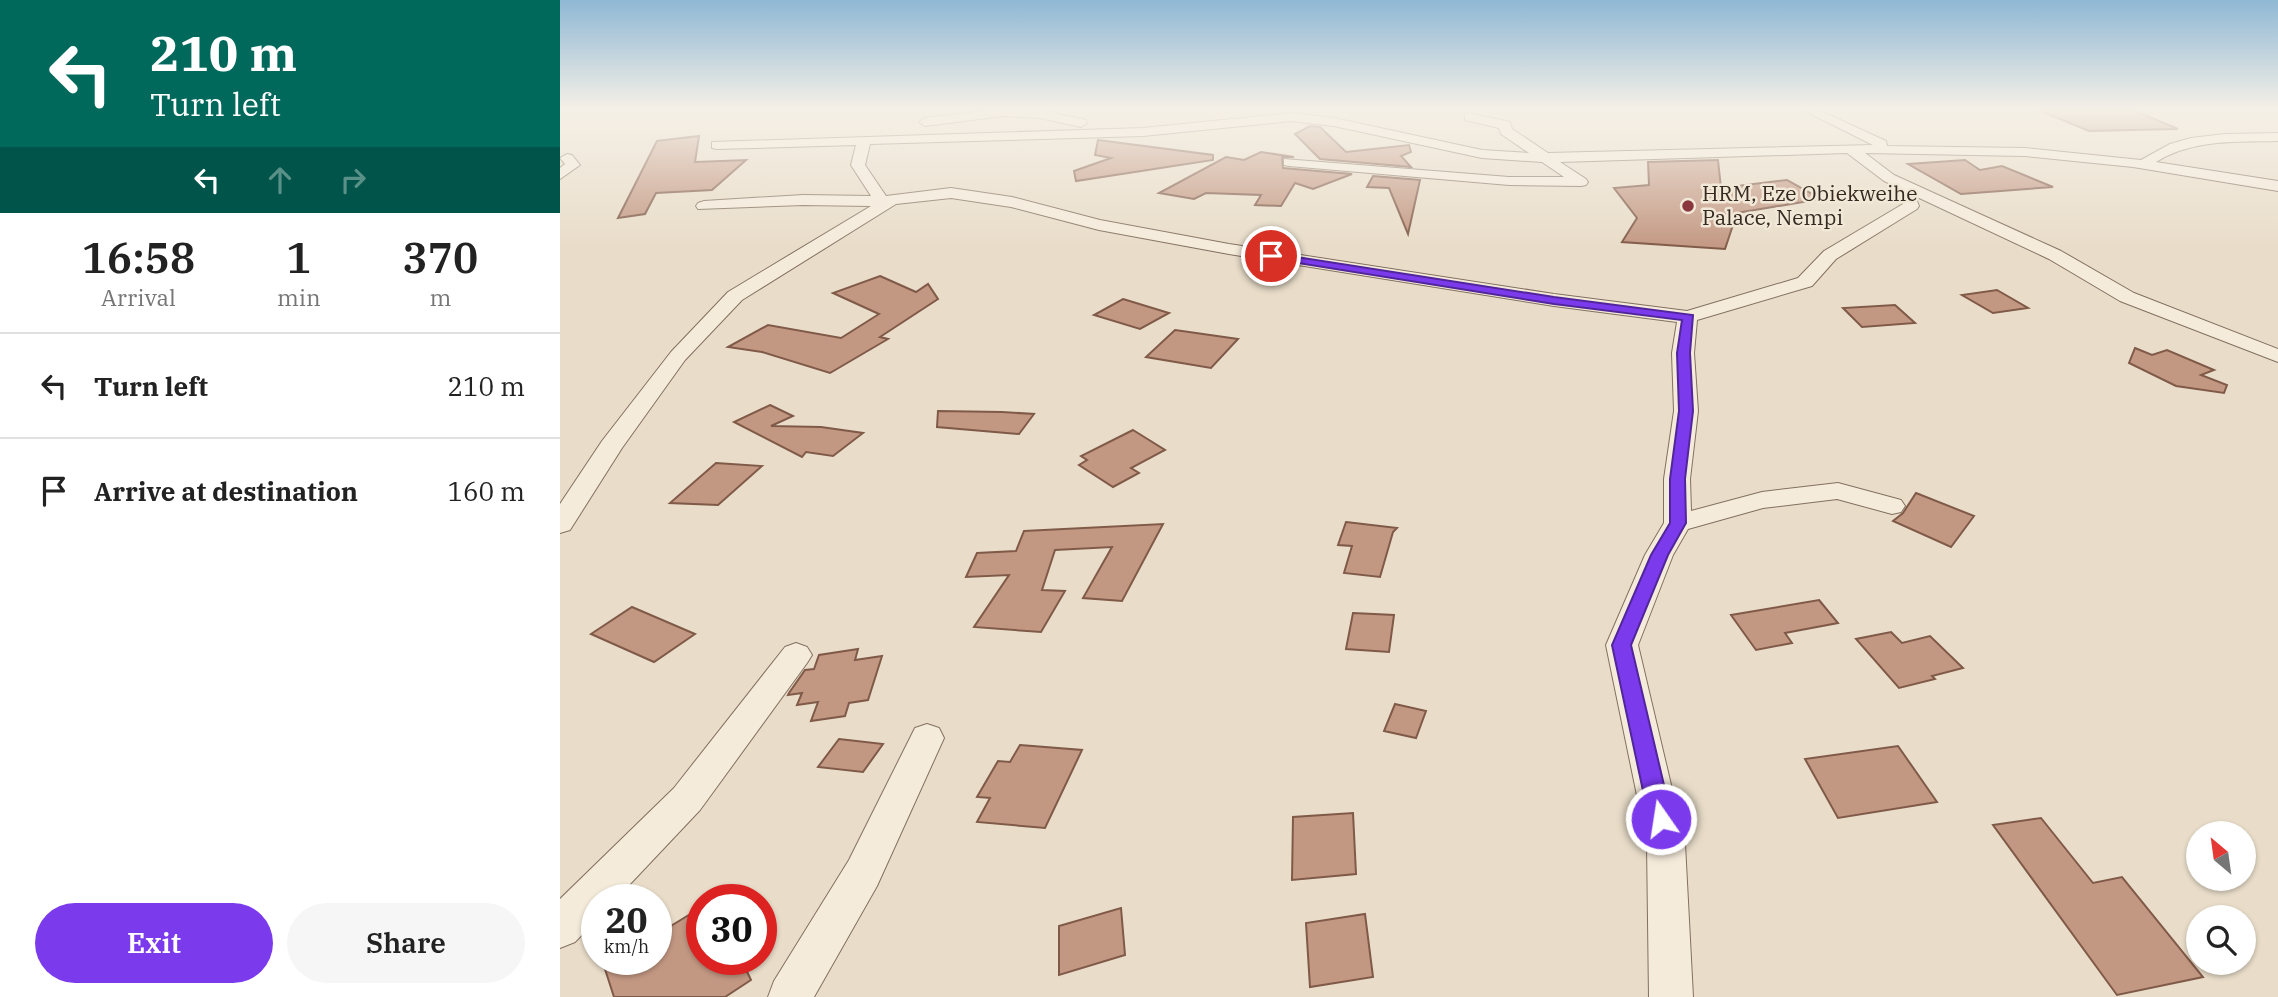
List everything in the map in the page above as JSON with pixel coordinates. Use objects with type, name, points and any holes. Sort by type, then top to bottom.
[{"type":"street","points":[[861,156],[858,165],[887,200]]},
{"type":"street","points":[[1507,156],[1548,158],[1631,156]]},
{"type":"street","points":[[1289,162],[1509,181],[1581,181],[1544,156]]},
{"type":"street","points":[[1859,156],[1889,178],[2055,255],[2127,297],[2278,356]]},
{"type":"street","points":[[2060,156],[2144,164],[2278,186]]},
{"type":"street","points":[[2144,164],[2155,156]]},
{"type":"street","points":[[560,175],[573,165],[567,158]]},
{"type":"street","points":[[704,206],[803,200],[887,200],[950,193],[1012,202],[1099,225],[1229,249],[1554,300],[1688,317],[1805,282],[1830,255],[1911,206],[1904,185]]},
{"type":"street","points":[[560,524],[611,446],[678,356],[735,296],[887,200]]},
{"type":"street","points":[[1671,997],[1666,844],[1622,645],[1659,555],[1678,523],[1678,479],[1686,411],[1683,353],[1688,317]]},
{"type":"street","points":[[1678,523],[1762,500],[1838,491],[1892,506]]},
{"type":"street","points":[[560,928],[687,799],[796,655]]},
{"type":"street","points":[[790,997],[863,873],[927,738]]},
{"type":"building","points":[[650,156],[696,156],[695,162],[746,160],[712,190],[656,193],[645,214],[618,218]]},
{"type":"building","points":[[1098,156],[1213,156],[1213,160],[1076,181],[1074,171],[1111,158]]},
{"type":"building","points":[[1254,156],[1284,156],[1294,157],[1282,157],[1283,168],[1352,174],[1313,189],[1295,183],[1281,206],[1255,205],[1261,195],[1206,193],[1194,199],[1159,193],[1226,157],[1244,160]]},
{"type":"building","points":[[1317,156],[1402,156],[1411,167],[1320,159]]},
{"type":"building","name":"HRM, Eze Obiekweihe Palace, Nempi","points":[[1718,160],[1721,188],[1787,180],[1821,199],[1737,213],[1725,249],[1622,242],[1637,218],[1614,188],[1649,185],[1648,162]]},
{"type":"building","points":[[1965,160],[1980,170],[2002,166],[2053,187],[1961,194],[1908,164]]},
{"type":"building","points":[[1373,176],[1420,180],[1408,234],[1389,188],[1367,187]]},
{"type":"building","points":[[880,276],[916,292],[928,284],[938,299],[880,337],[888,339],[830,373],[762,352],[728,347],[768,325],[841,338],[879,314],[833,293]]},
{"type":"building","points":[[1997,290],[2028,308],[1993,313],[1962,295]]},
{"type":"building","points":[[1123,299],[1169,313],[1140,329],[1094,315]]},
{"type":"building","points":[[1895,305],[1915,323],[1862,327],[1843,308]]},
{"type":"building","points":[[1175,330],[1238,339],[1211,368],[1146,357]]},
{"type":"building","points":[[2135,348],[2152,355],[2167,350],[2214,370],[2201,375],[2227,385],[2224,393],[2176,386],[2129,363]]},
{"type":"building","points":[[770,405],[793,416],[771,426],[821,427],[863,433],[833,456],[806,452],[802,457],[734,422]]},
{"type":"building","points":[[938,411],[1034,414],[1019,434],[937,427]]},
{"type":"building","points":[[1133,430],[1165,450],[1131,468],[1139,473],[1113,487],[1079,465],[1087,460],[1081,456]]},
{"type":"building","points":[[716,463],[762,466],[718,505],[670,503]]},
{"type":"building","points":[[1916,493],[1974,516],[1951,547],[1893,521],[1903,513]]},
{"type":"building","points":[[1346,522],[1397,528],[1393,532],[1380,577],[1344,573],[1352,546],[1338,545]]},
{"type":"building","points":[[1163,524],[1122,601],[1083,598],[1112,547],[1055,550],[1042,590],[1065,591],[1041,632],[974,627],[1009,575],[966,577],[977,553],[1016,551],[1024,531]]},
{"type":"building","points":[[1819,600],[1838,623],[1785,633],[1792,643],[1756,650],[1731,615]]},
{"type":"building","points":[[632,607],[695,634],[654,662],[591,634]]},
{"type":"building","points":[[1353,613],[1394,615],[1389,652],[1346,649]]},
{"type":"building","points":[[1891,632],[1902,643],[1930,636],[1963,668],[1932,676],[1935,679],[1899,688],[1856,639]]},
{"type":"building","points":[[858,649],[855,660],[882,656],[868,700],[849,703],[845,716],[811,721],[818,702],[797,705],[802,693],[788,695],[789,693],[805,670],[814,669],[819,655]]},
{"type":"building","points":[[1395,704],[1426,711],[1416,738],[1384,731]]},
{"type":"building","points":[[839,739],[883,744],[863,772],[818,767]]},
{"type":"building","points":[[1020,745],[1082,750],[1045,828],[977,822],[990,798],[977,797],[998,761],[1010,762]]},
{"type":"building","points":[[1898,746],[1937,802],[1838,818],[1805,759]]},
{"type":"building","points":[[1353,813],[1356,874],[1292,880],[1293,817]]},
{"type":"building","points":[[2041,818],[2093,883],[2122,877],[2186,956],[2186,975],[2203,977],[2117,995],[1993,825]]},
{"type":"building","points":[[1121,908],[1125,955],[1059,975],[1059,926]]},
{"type":"building","points":[[1365,914],[1373,977],[1310,987],[1306,923]]},
{"type":"building","points":[[686,917],[686,975],[749,975],[751,980],[725,997],[614,997],[607,975],[672,975],[672,925]]},
{"type":"place","name":"HRM, Eze Obiekweihe Palace, Nempi","points":[[1688,206]]},
{"type":"route","points":[[1271,256],[1554,300],[1688,317],[1683,353],[1686,411],[1678,479],[1678,523],[1659,555],[1622,645],[1661,819]]}]
